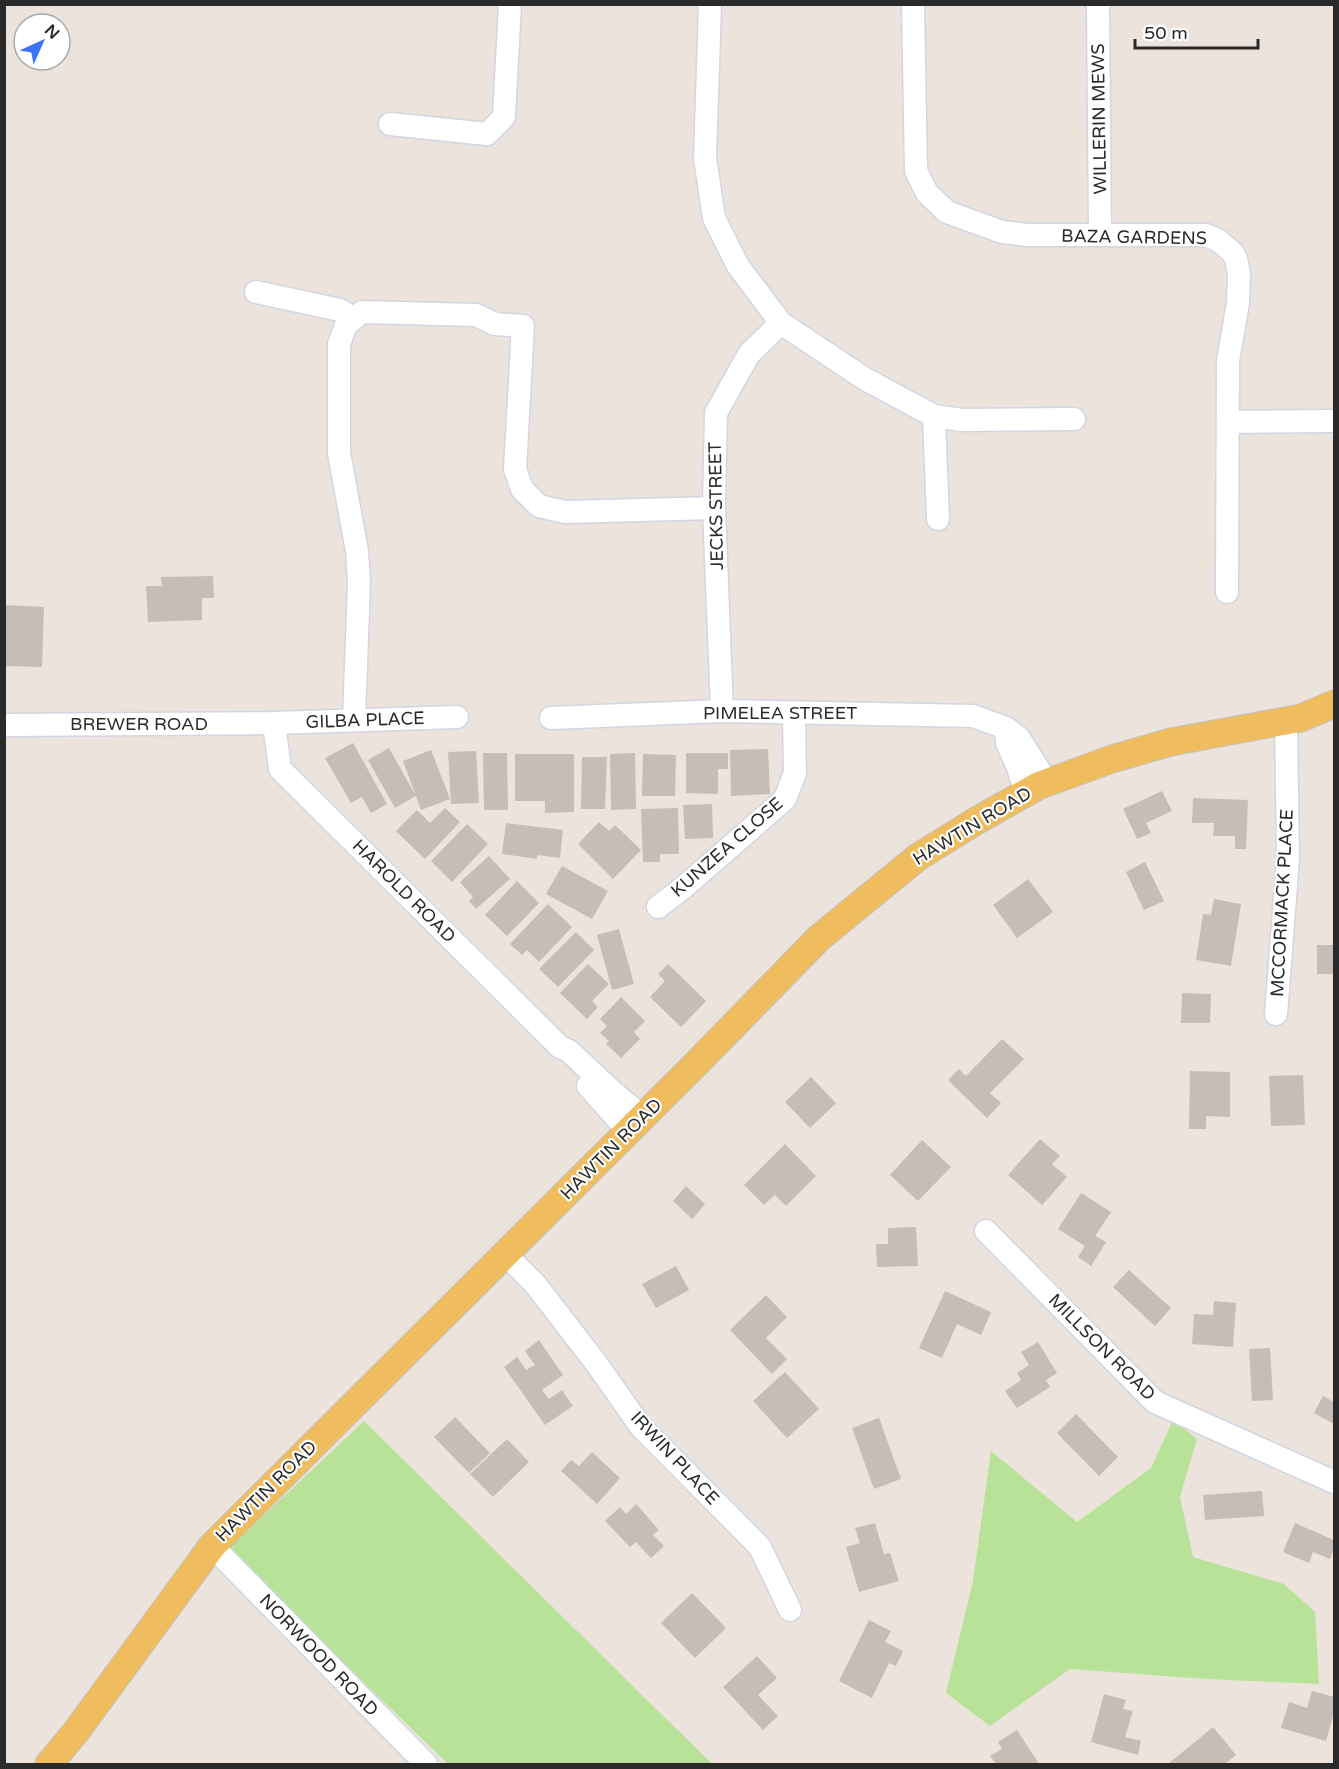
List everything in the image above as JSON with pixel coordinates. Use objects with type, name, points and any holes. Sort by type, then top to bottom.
[{"type":"main road","name":"HAWTIN ROAD","points":[[49,1764],[75,1733],[212,1545],[506,1255],[819,938],[918,857],[1036,788],[1112,759],[1171,742],[1294,719],[1335,704]]},
{"type":"main road","name":"HAWTIN ROAD","points":[[1294,719],[1335,723]]},
{"type":"street","points":[[390,124],[487,134],[504,117],[510,4]]},
{"type":"street","points":[[710,4],[705,158],[714,218],[738,266],[781,322],[864,379],[934,416],[962,420],[1074,419]]},
{"type":"street","name":"BAZA GARDENS","points":[[914,4],[916,171],[927,193],[947,212],[1002,232],[1027,235],[1206,235],[1218,240],[1233,253],[1238,267],[1239,289],[1228,361],[1227,592]]},
{"type":"street","name":"WILLERIN MEWS","points":[[1098,4],[1100,234]]},
{"type":"street","points":[[256,292],[340,310],[353,319]]},
{"type":"street","points":[[354,720],[359,582],[357,551],[339,453],[339,344],[346,325],[362,312],[476,315],[495,324],[523,326],[515,469],[522,489],[539,506],[565,512],[714,508]]},
{"type":"street","name":"JECKS STREET","points":[[722,711],[714,508],[716,413],[749,354],[781,322]]},
{"type":"street","points":[[934,416],[938,519]]},
{"type":"street","points":[[1228,422],[1335,421]]},
{"type":"street","name":"PIMELEA STREET","points":[[551,718],[722,711],[973,716],[1006,728],[1006,743],[1017,765],[1036,788]]},
{"type":"street","name":"KUNZEA CLOSE","points":[[658,907],[785,799],[795,773],[794,712]]},
{"type":"street","name":"GILBA PLACE","points":[[274,723],[457,717]]},
{"type":"street","name":"MCCORMACK PLACE","points":[[1276,1014],[1288,859],[1294,719]]},
{"type":"street","name":"BREWER ROAD","points":[[4,725],[274,723]]},
{"type":"street","name":"HAROLD ROAD","points":[[274,723],[280,769],[560,1047],[561,1057],[635,1124]]},
{"type":"street","name":"MILLSON ROAD","points":[[986,1231],[1155,1402],[1335,1482]]},
{"type":"street","name":"IRWIN PLACE","points":[[506,1255],[535,1284],[596,1363],[641,1427],[760,1547],[790,1610]]},
{"type":"street","name":"NORWOOD ROAD","points":[[212,1545],[426,1764]]},
{"type":"green space","points":[[1173,1420],[1197,1439],[1180,1497],[1193,1557],[1284,1584],[1315,1612],[1319,1684],[1206,1679],[1070,1669],[990,1726],[946,1693],[973,1581],[991,1451],[1077,1522],[1151,1468]]},
{"type":"green space","points":[[364,1421],[712,1764],[448,1764],[227,1550]]},
{"type":"building","points":[[213,576],[214,598],[202,598],[202,620],[148,622],[146,586],[162,586],[161,577]]},
{"type":"building","points":[[4,605],[44,607],[42,667],[4,666]]},
{"type":"building","points":[[353,743],[387,804],[371,813],[362,797],[351,803],[325,758]]},
{"type":"building","points":[[389,748],[416,796],[395,808],[368,760]]},
{"type":"building","points":[[768,749],[770,794],[731,796],[730,750]]},
{"type":"building","points":[[431,750],[450,799],[421,810],[403,761]]},
{"type":"building","points":[[476,751],[479,803],[451,804],[448,752]]},
{"type":"building","points":[[483,753],[507,753],[508,810],[484,810]]},
{"type":"building","points":[[635,753],[636,809],[611,810],[610,754]]},
{"type":"building","points":[[686,753],[728,753],[728,769],[718,769],[718,794],[686,793]]},
{"type":"building","points":[[515,754],[574,754],[574,812],[545,813],[545,801],[515,801]]},
{"type":"building","points":[[643,754],[676,755],[675,796],[642,796]]},
{"type":"building","points":[[582,757],[607,757],[605,809],[581,809]]},
{"type":"building","points":[[1162,791],[1172,811],[1146,823],[1151,833],[1137,839],[1123,809]]},
{"type":"building","points":[[1193,798],[1248,800],[1246,849],[1235,849],[1235,836],[1213,836],[1214,823],[1192,823]]},
{"type":"building","points":[[712,804],[713,838],[685,839],[683,805]]},
{"type":"building","points":[[445,808],[460,822],[425,859],[396,831],[417,810],[430,823]]},
{"type":"building","points":[[678,808],[679,854],[660,854],[660,862],[643,862],[641,809]]},
{"type":"building","points":[[599,822],[609,831],[615,825],[641,850],[613,879],[578,844]]},
{"type":"building","points":[[506,823],[563,830],[560,858],[537,855],[537,859],[502,854]]},
{"type":"building","points":[[467,824],[488,844],[452,882],[431,861]]},
{"type":"building","points":[[489,856],[510,879],[476,909],[469,901],[473,897],[460,882]]},
{"type":"building","points":[[1145,862],[1164,901],[1144,910],[1126,872]]},
{"type":"building","points":[[562,866],[608,891],[592,919],[546,894]]},
{"type":"building","points":[[1028,879],[1053,912],[1017,938],[993,905]]},
{"type":"building","points":[[517,881],[539,903],[507,936],[485,915]]},
{"type":"building","points":[[1214,899],[1241,904],[1231,966],[1196,960],[1203,914],[1211,915]]},
{"type":"building","points":[[548,904],[572,927],[539,962],[527,950],[522,955],[510,944]]},
{"type":"building","points":[[619,929],[634,984],[612,990],[597,935]]},
{"type":"building","points":[[576,932],[594,950],[558,987],[539,969]]},
{"type":"building","points":[[1317,945],[1334,945],[1334,974],[1317,974]]},
{"type":"building","points":[[588,964],[609,984],[592,1001],[598,1007],[587,1019],[560,993]]},
{"type":"building","points":[[668,964],[706,1001],[681,1027],[650,997],[665,981],[658,974]]},
{"type":"building","points":[[1182,993],[1211,994],[1210,1023],[1181,1023]]},
{"type":"building","points":[[621,997],[645,1021],[634,1032],[640,1039],[621,1058],[606,1044],[609,1041],[600,1033],[607,1026],[600,1019]]},
{"type":"building","points":[[1002,1039],[1024,1059],[990,1093],[1001,1103],[987,1118],[948,1080],[959,1069],[966,1076]]},
{"type":"building","points":[[1190,1071],[1230,1072],[1230,1117],[1206,1116],[1206,1129],[1189,1129]]},
{"type":"building","points":[[1303,1075],[1305,1125],[1271,1126],[1269,1076]]},
{"type":"building","points":[[811,1077],[836,1103],[810,1128],[785,1102]]},
{"type":"building","points":[[1040,1139],[1060,1156],[1052,1164],[1067,1177],[1042,1205],[1008,1175]]},
{"type":"building","points":[[922,1140],[951,1167],[918,1201],[890,1175]]},
{"type":"building","points":[[785,1144],[816,1176],[786,1206],[775,1195],[764,1205],[744,1185]]},
{"type":"building","points":[[686,1186],[705,1204],[692,1219],[673,1201]]},
{"type":"building","points":[[1081,1193],[1111,1212],[1095,1236],[1106,1242],[1091,1266],[1078,1257],[1085,1246],[1058,1229]]},
{"type":"building","points":[[916,1227],[918,1266],[877,1267],[876,1244],[888,1244],[888,1228]]},
{"type":"building","points":[[676,1266],[689,1290],[656,1308],[642,1284]]},
{"type":"building","points":[[1129,1270],[1171,1308],[1155,1326],[1113,1287]]},
{"type":"building","points":[[945,1291],[991,1312],[981,1335],[957,1324],[942,1358],[919,1348]]},
{"type":"building","points":[[766,1295],[787,1317],[766,1338],[787,1359],[772,1374],[730,1330]]},
{"type":"building","points":[[1214,1301],[1236,1303],[1233,1347],[1192,1344],[1194,1314],[1213,1315]]},
{"type":"building","points":[[539,1340],[563,1375],[542,1390],[549,1399],[562,1390],[573,1406],[545,1425],[504,1367],[517,1357],[526,1370],[535,1365],[525,1351]]},
{"type":"building","points":[[1038,1342],[1057,1373],[1046,1380],[1050,1387],[1017,1408],[1005,1391],[1021,1380],[1017,1373],[1029,1365],[1021,1352]]},
{"type":"building","points":[[1270,1348],[1273,1400],[1252,1401],[1249,1349]]},
{"type":"building","points":[[785,1372],[819,1409],[787,1438],[753,1401]]},
{"type":"building","points":[[1323,1396],[1334,1402],[1334,1424],[1314,1413]]},
{"type":"building","points":[[1076,1414],[1118,1457],[1099,1476],[1057,1433]]},
{"type":"building","points":[[455,1417],[490,1453],[469,1473],[434,1437]]},
{"type":"building","points":[[879,1418],[901,1479],[874,1489],[852,1428]]},
{"type":"building","points":[[507,1439],[529,1462],[493,1497],[470,1474]]},
{"type":"building","points":[[592,1452],[620,1478],[597,1504],[561,1471],[571,1460],[579,1466]]},
{"type":"building","points":[[1262,1491],[1264,1516],[1205,1520],[1203,1495]]},
{"type":"building","points":[[636,1504],[659,1530],[653,1535],[664,1546],[651,1558],[636,1542],[630,1547],[605,1521],[620,1507],[626,1514]]},
{"type":"building","points":[[875,1523],[884,1554],[890,1553],[899,1581],[859,1592],[846,1547],[860,1543],[855,1528]]},
{"type":"building","points":[[1295,1523],[1334,1540],[1330,1559],[1313,1552],[1309,1563],[1283,1552]]},
{"type":"building","points":[[692,1593],[726,1628],[695,1658],[661,1623]]},
{"type":"building","points":[[869,1620],[891,1631],[885,1642],[903,1651],[896,1666],[889,1663],[872,1698],[839,1681]]},
{"type":"building","points":[[757,1656],[777,1678],[758,1695],[778,1716],[763,1730],[723,1687]]},
{"type":"building","points":[[1312,1691],[1334,1697],[1334,1712],[1326,1741],[1281,1728],[1289,1702],[1307,1708]]},
{"type":"building","points":[[1104,1694],[1126,1700],[1123,1709],[1133,1711],[1125,1737],[1141,1741],[1138,1755],[1091,1742]]},
{"type":"building","points":[[1213,1727],[1236,1755],[1225,1764],[1168,1764]]},
{"type":"building","points":[[1017,1730],[1039,1764],[996,1764],[990,1756],[1002,1749],[998,1742]]}]
